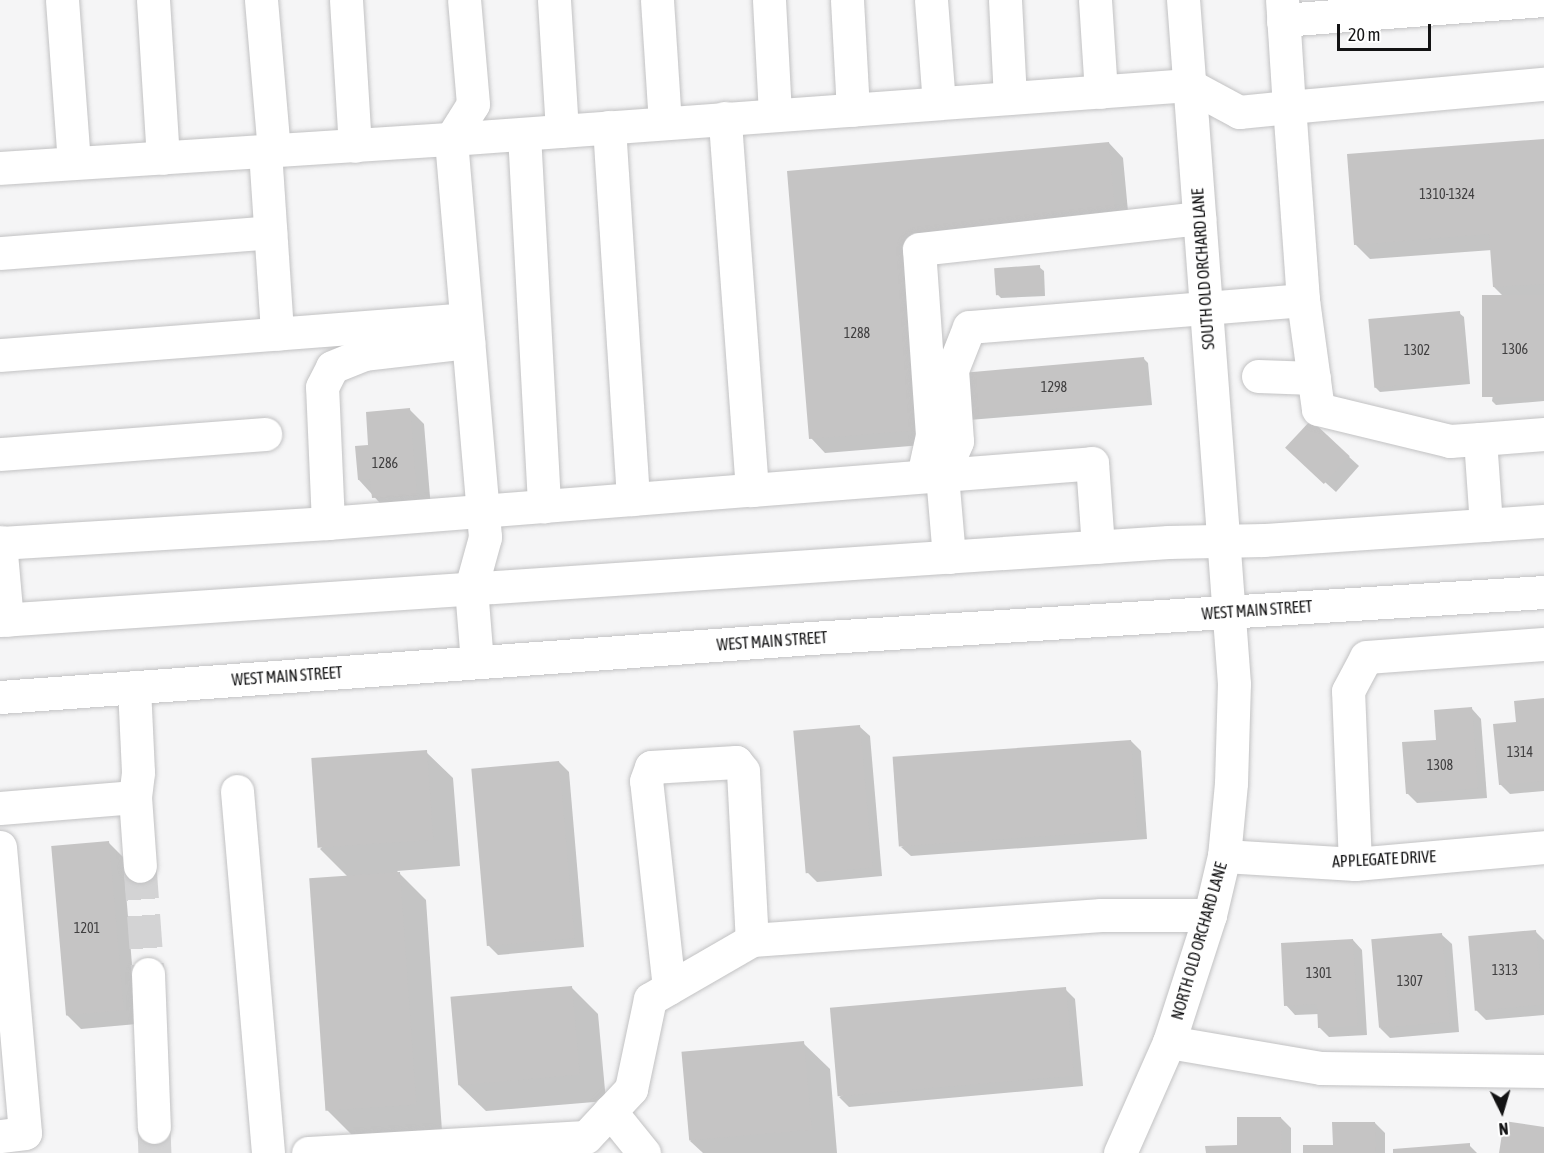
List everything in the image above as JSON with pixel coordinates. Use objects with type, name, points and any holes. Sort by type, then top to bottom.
[{"type":"main road","points":[[62,0],[74,164]]},
{"type":"main road","points":[[153,0],[163,158]]},
{"type":"main road","points":[[261,0],[269,151],[270,232],[277,334]]},
{"type":"main road","points":[[346,0],[355,146]]},
{"type":"main road","points":[[464,0],[473,104],[451,140],[485,537],[471,588],[477,662]]},
{"type":"main road","points":[[554,0],[562,131]]},
{"type":"main road","points":[[657,0],[665,123]]},
{"type":"main road","points":[[769,0],[775,115]]},
{"type":"main road","points":[[848,0],[853,110]]},
{"type":"main road","points":[[931,0],[939,103]]},
{"type":"main road","points":[[1005,0],[1010,98]]},
{"type":"main road","points":[[1095,0],[1101,92]]},
{"type":"main road","name":"SOUTH OLD ORCHARD LANE","points":[[1182,0],[1223,538]]},
{"type":"main road","points":[[1544,0],[1282,10],[1303,300],[1318,410],[1450,441],[1544,434]]},
{"type":"main road","points":[[0,168],[451,140],[1189,85],[1239,112],[1544,84]]},
{"type":"main road","points":[[725,118],[752,490]]},
{"type":"main road","points":[[609,127],[633,500]]},
{"type":"main road","points":[[524,134],[544,506]]},
{"type":"main road","points":[[949,557],[932,476],[932,435],[919,249],[1199,218]]},
{"type":"main road","points":[[0,253],[270,232]]},
{"type":"main road","points":[[932,476],[957,441],[952,370],[960,357],[969,327],[1206,310],[1303,300]]},
{"type":"main road","points":[[0,355],[277,334],[467,330]]},
{"type":"main road","points":[[328,523],[322,387],[332,367],[364,354],[467,330]]},
{"type":"main road","points":[[1258,376],[1314,378]]},
{"type":"main road","points":[[0,454],[265,434]]},
{"type":"main road","points":[[1480,439],[1486,525]]},
{"type":"main road","points":[[1098,547],[1092,463],[483,512],[0,543],[3,620],[1098,547],[1223,538],[1264,540],[1544,521]]},
{"type":"main road","name":"NORTH OLD ORCHARD LANE","points":[[1120,1153],[1169,1042],[1210,915],[1224,856],[1234,684],[1223,538]]},
{"type":"main road","name":"WEST MAIN STREET","points":[[0,697],[477,662],[1544,592]]},
{"type":"main road","points":[[1355,864],[1348,691],[1366,657],[1544,644]]},
{"type":"main road","points":[[134,687],[138,772],[135,797],[140,866]]},
{"type":"main road","points":[[669,988],[646,781],[651,767],[736,762],[743,771],[752,940]]},
{"type":"main road","points":[[237,790],[268,1153]]},
{"type":"main road","points":[[0,808],[135,797]]},
{"type":"main road","points":[[0,847],[25,1134],[0,1136]]},
{"type":"main road","name":"APPLEGATE DRIVE","points":[[1224,856],[1355,864],[1544,848]]},
{"type":"main road","points":[[308,1153],[586,1137],[631,1089],[650,999],[752,940],[1101,915],[1210,915]]},
{"type":"main road","points":[[148,974],[154,1127]]},
{"type":"main road","points":[[1169,1042],[1321,1068],[1544,1071]]},
{"type":"main road","points":[[610,1111],[644,1153]]},
{"type":"building","points":[[1544,139],[1544,284],[1493,287],[1489,234],[1354,245],[1347,154]]},
{"type":"building","points":[[1109,142],[1115,208],[1046,214],[1047,224],[905,236],[921,430],[809,439],[787,171]]},
{"type":"building","points":[[1040,265],[1042,292],[996,295],[994,268]]},
{"type":"building","points":[[1482,295],[1544,295],[1544,397],[1482,397]]},
{"type":"building","points":[[1460,311],[1466,380],[1374,388],[1368,319]]},
{"type":"building","points":[[1144,357],[1148,401],[963,417],[959,373]]},
{"type":"building","points":[[410,408],[417,495],[372,498],[370,479],[358,480],[355,446],[368,445],[366,412]]},
{"type":"building","points":[[1311,420],[1350,456],[1324,484],[1285,448]]},
{"type":"building","points":[[1544,698],[1544,781],[1499,785],[1493,724],[1516,722],[1514,701]]},
{"type":"building","points":[[1472,707],[1478,788],[1406,794],[1402,742],[1436,740],[1434,710]]},
{"type":"building","points":[[860,725],[872,867],[806,873],[793,731]]},
{"type":"building","points":[[1131,740],[1137,830],[899,846],[893,757]]},
{"type":"building","points":[[427,750],[433,840],[318,848],[311,758]]},
{"type":"building","points":[[559,761],[575,938],[487,946],[471,769]]},
{"type":"building","points":[[109,841],[124,1010],[66,1015],[51,846]]},
{"type":"building","points":[[400,872],[416,1104],[325,1111],[309,878]]},
{"type":"building","points":[[1536,930],[1543,1005],[1475,1011],[1468,936]]},
{"type":"building","points":[[1442,933],[1450,1022],[1379,1028],[1371,939]]},
{"type":"building","points":[[1353,939],[1358,1026],[1318,1028],[1317,1004],[1284,1006],[1281,943]]},
{"type":"building","points":[[572,986],[580,1075],[458,1085],[450,997]]},
{"type":"building","points":[[1066,987],[1074,1076],[838,1096],[830,1008]]},
{"type":"building","points":[[804,1041],[812,1130],[689,1140],[681,1052]]},
{"type":"building","points":[[1237,1117],[1281,1117],[1282,1153],[1206,1153],[1205,1146],[1237,1145]]},
{"type":"building","points":[[1504,1121],[1544,1127],[1544,1153],[1499,1153]]},
{"type":"building","points":[[1332,1122],[1375,1122],[1376,1153],[1303,1153],[1303,1145],[1333,1145]]},
{"type":"building","points":[[1470,1143],[1470,1153],[1393,1153],[1393,1149]]},
{"type":"tunnel","points":[[140,866],[148,974]]},
{"type":"tunnel","points":[[154,1127],[155,1153]]}]
